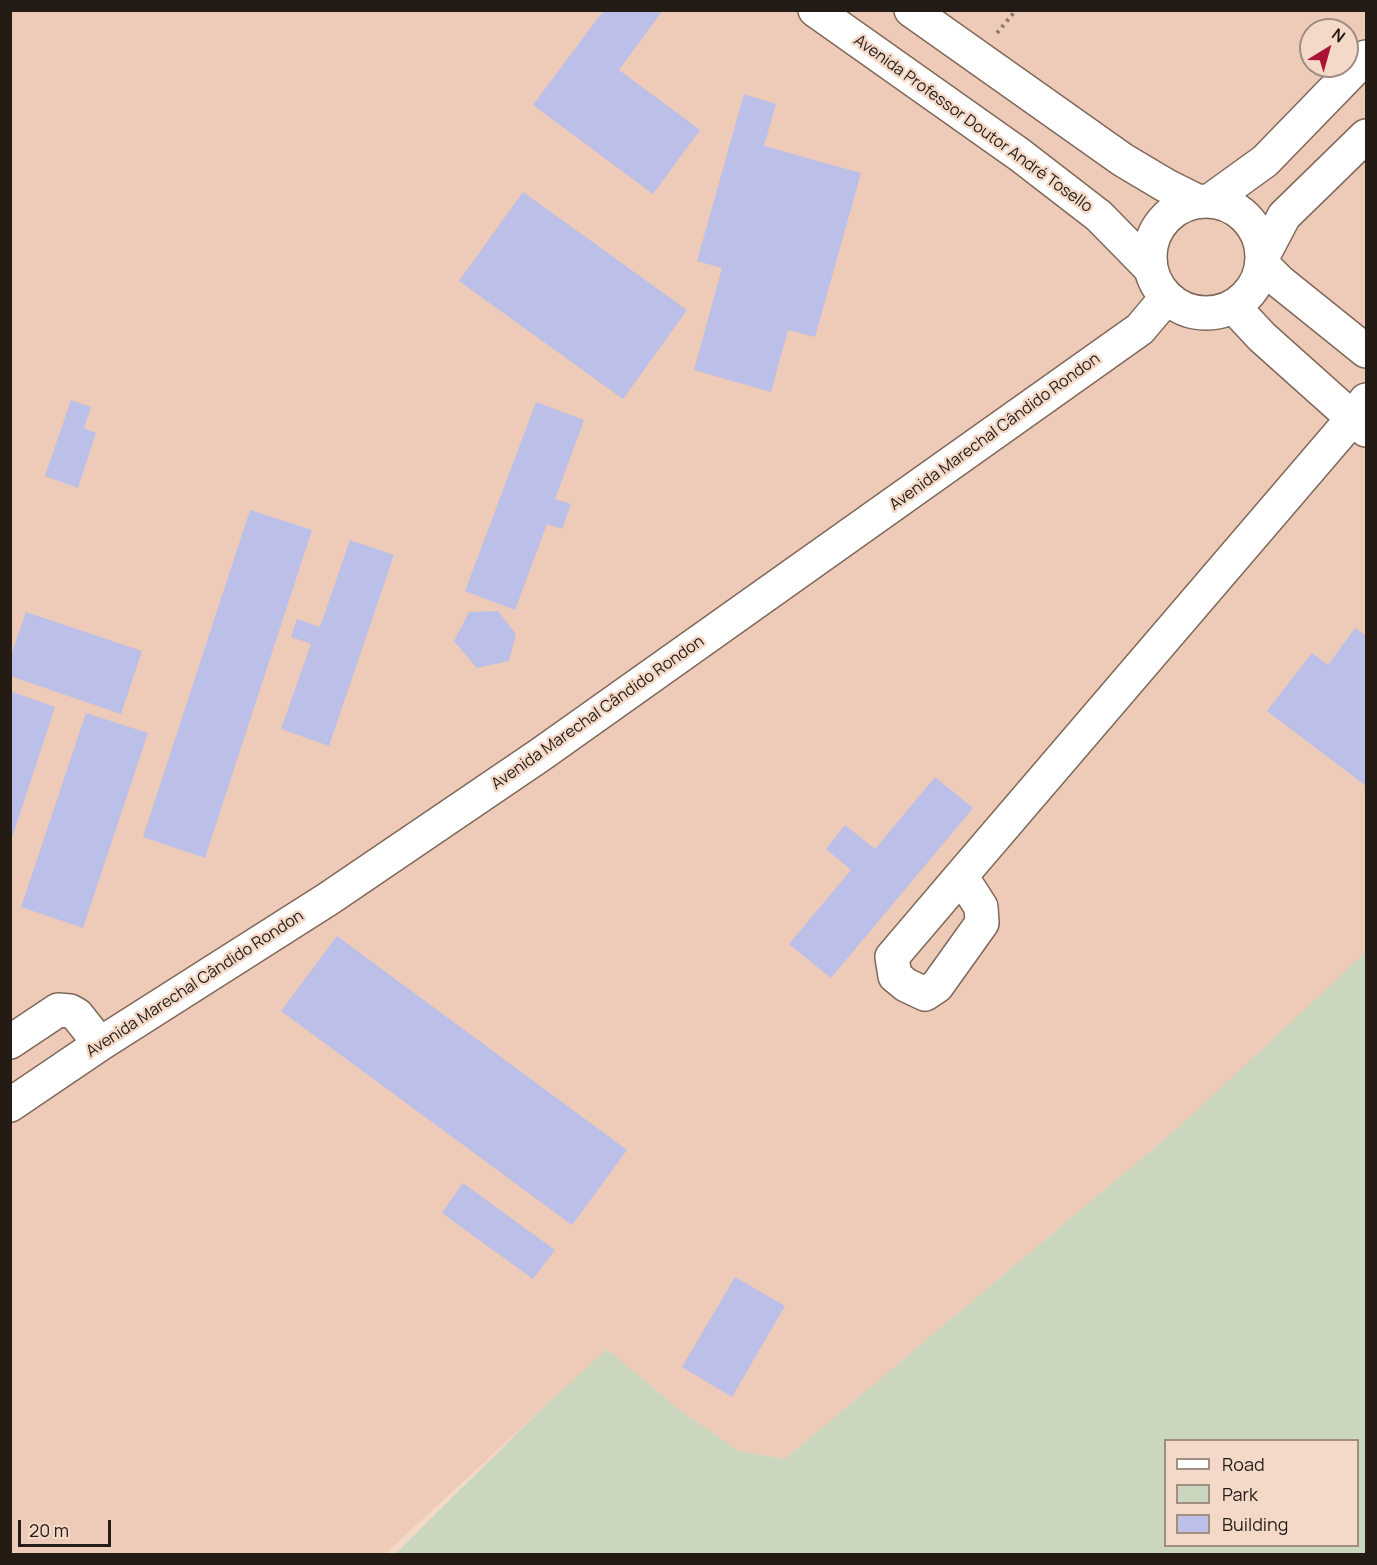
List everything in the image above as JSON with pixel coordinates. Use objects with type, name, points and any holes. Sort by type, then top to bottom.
[{"type":"street","name":"Avenida Professor Doutor André Tosello","points":[[815,10],[1028,162],[1099,216],[1159,283]]},
{"type":"street","points":[[911,10],[1124,160],[1165,185],[1204,200],[1227,204],[1241,212],[1253,225],[1260,240],[1263,260],[1279,281],[1366,351]]},
{"type":"street","points":[[1366,57],[1265,161],[1204,200],[1182,205],[1169,214],[1159,225],[1150,253],[1159,283],[1178,305],[1191,311],[1220,312],[1234,306],[1245,298],[1260,277],[1263,260],[1284,216],[1366,136]]},
{"type":"street","name":"Avenida Marechal Cândido Rondon","points":[[10,1105],[100,1044],[328,899],[558,742],[1140,329],[1159,283]]},
{"type":"street","points":[[961,876],[1362,416],[1262,337],[1234,306]]},
{"type":"street","points":[[10,1042],[58,1010],[70,1011],[77,1015],[100,1044]]},
{"type":"shaded area","points":[[11,11],[1366,11],[1366,969],[785,1459],[739,1451],[680,1410],[607,1349],[385,1554],[11,1554]]},
{"type":"green space","points":[[1366,952],[1366,1554],[395,1554],[546,1405],[607,1349],[680,1410],[739,1451],[785,1459],[1180,1126]]},
{"type":"building","points":[[604,10],[663,10],[619,70],[700,130],[653,194],[533,105]]},
{"type":"building","points":[[744,94],[776,104],[764,146],[861,173],[815,337],[788,330],[771,392],[694,370],[722,268],[697,261]]},
{"type":"building","points":[[523,192],[687,310],[623,399],[459,281]]},
{"type":"building","points":[[71,400],[91,407],[84,428],[96,433],[78,488],[45,476]]},
{"type":"building","points":[[536,402],[584,420],[555,499],[571,504],[562,529],[547,524],[515,610],[465,591]]},
{"type":"building","points":[[250,510],[312,530],[205,858],[143,837]]},
{"type":"building","points":[[350,540],[394,555],[329,746],[281,729],[311,644],[291,637],[297,619],[320,627]]},
{"type":"building","points":[[498,611],[516,634],[509,661],[477,668],[454,641],[469,612]]},
{"type":"building","points":[[26,612],[142,651],[121,714],[10,676],[10,658]]},
{"type":"building","points":[[1355,628],[1366,636],[1366,786],[1267,711],[1312,653],[1328,665]]},
{"type":"building","points":[[10,691],[55,707],[11,841],[10,841]]},
{"type":"building","points":[[86,713],[148,733],[83,928],[21,907]]},
{"type":"building","points":[[935,777],[973,808],[831,978],[789,944],[851,870],[826,849],[845,825],[875,849]]},
{"type":"building","points":[[337,936],[627,1150],[572,1225],[281,1011]]},
{"type":"building","points":[[463,1183],[555,1250],[533,1279],[442,1213]]},
{"type":"building","points":[[735,1277],[785,1306],[732,1397],[682,1367]]}]
